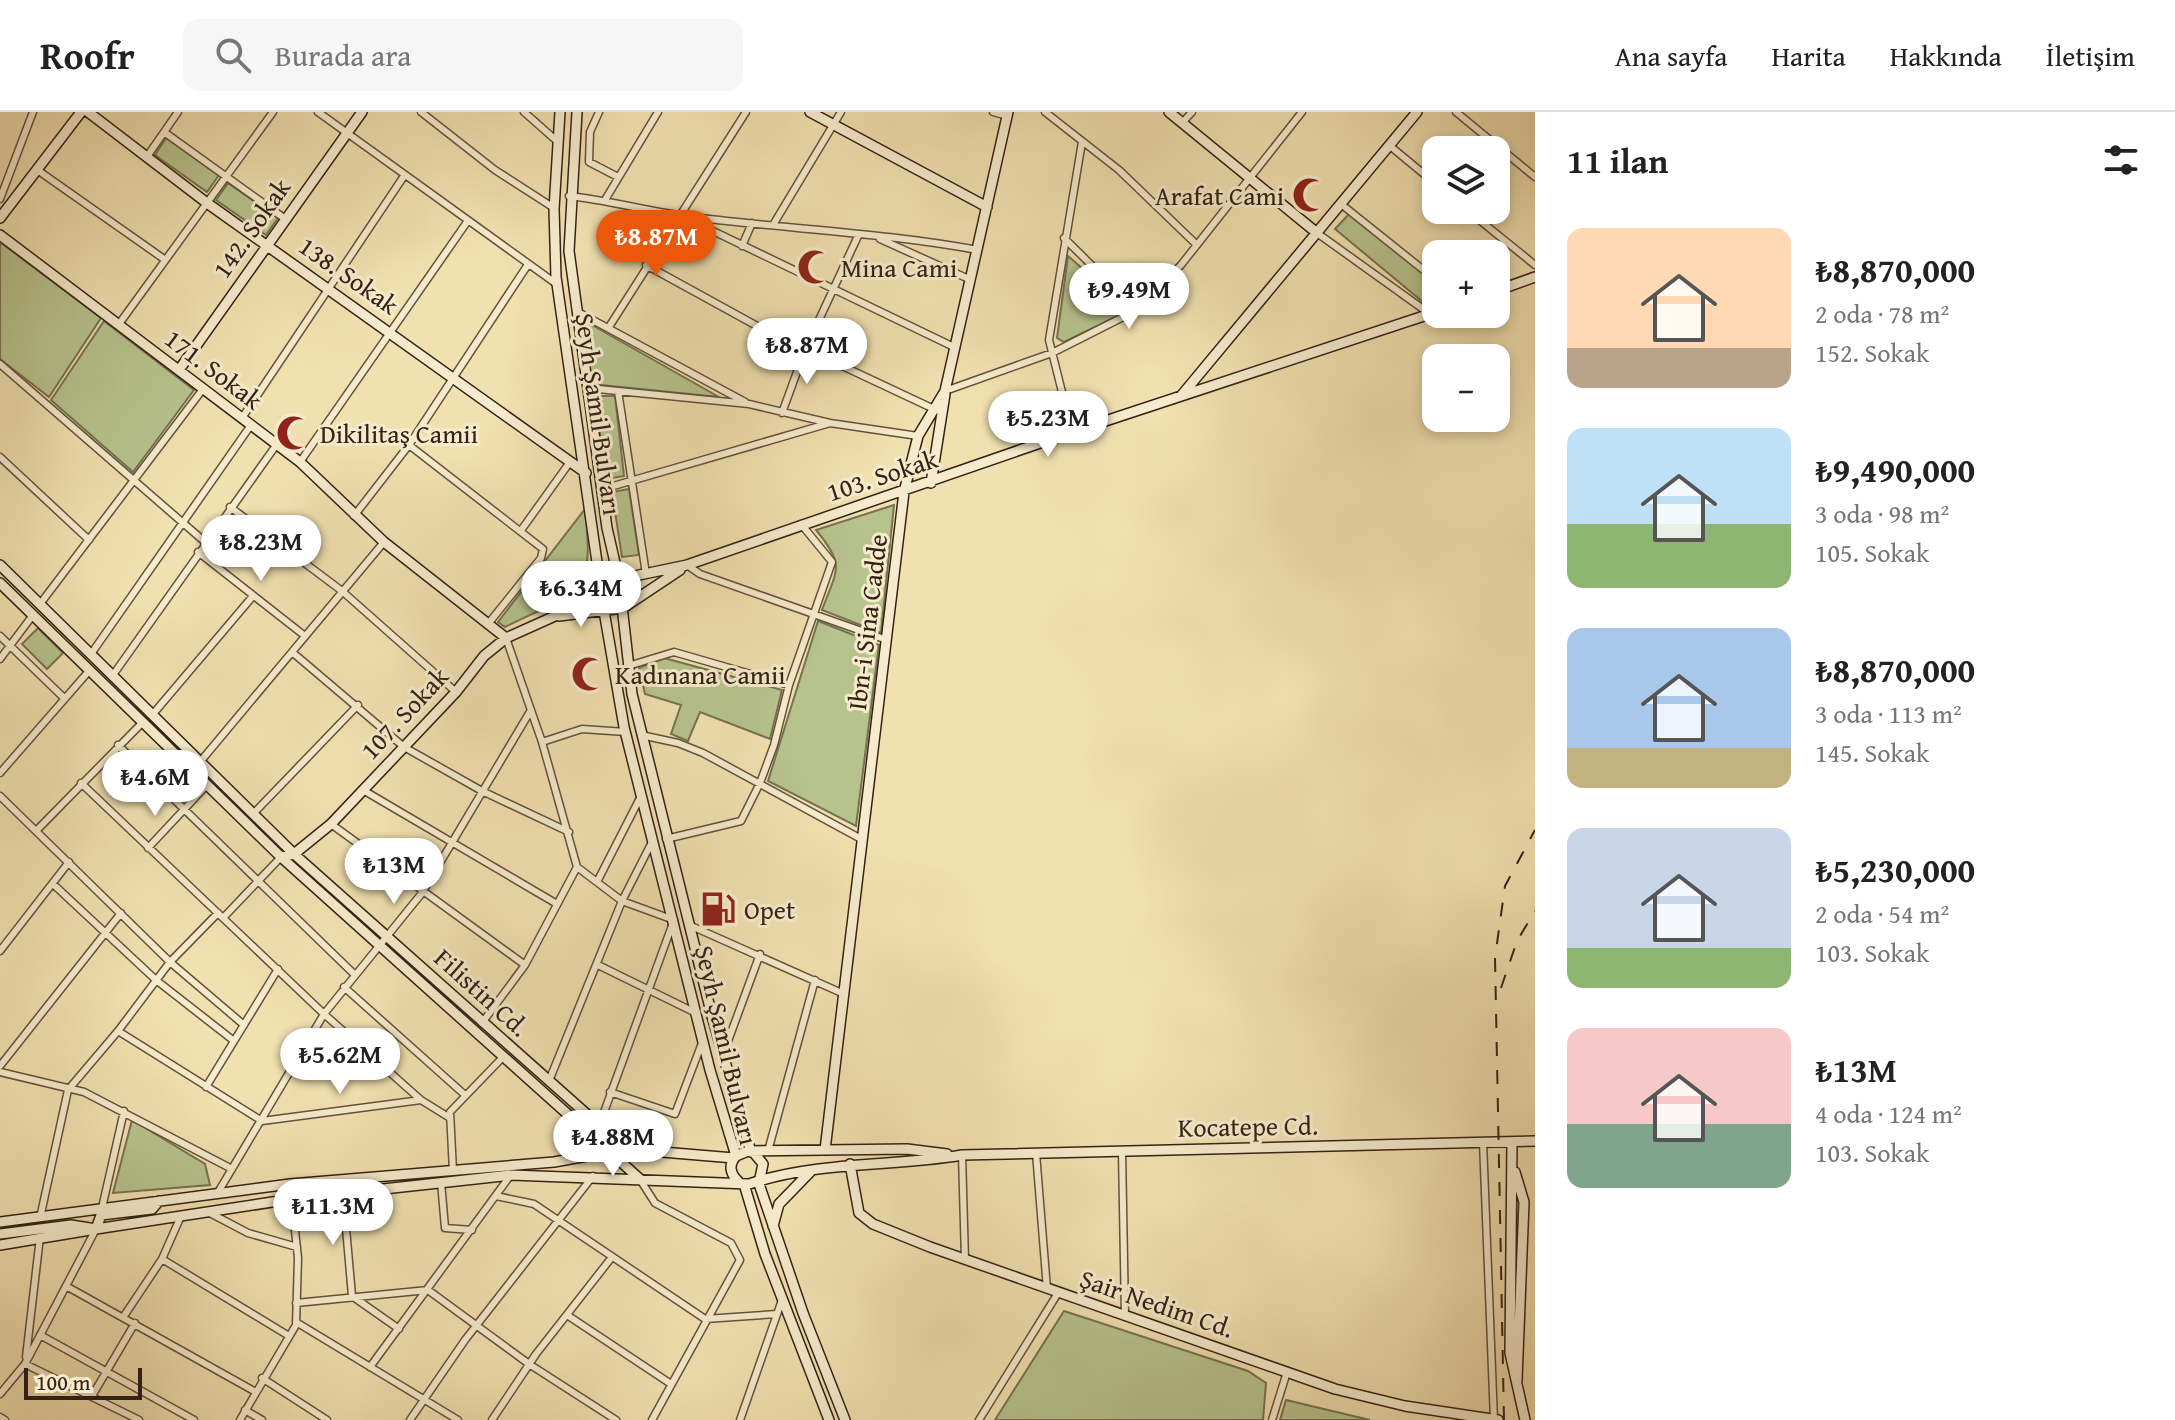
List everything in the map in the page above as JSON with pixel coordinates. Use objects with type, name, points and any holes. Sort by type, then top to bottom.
[{"type":"main road","points":[[0,218],[81,112]]},
{"type":"main road","name":"138. Sokak","points":[[88,112],[207,203],[586,473]]},
{"type":"main road","name":"142. Sokak","points":[[179,370],[265,244],[362,112]]},
{"type":"main road","name":"Şeyh Şamil Bulvarı","points":[[560,112],[554,209],[558,285],[604,611],[626,732],[735,1157],[730,1168],[741,1183],[829,1420]]},
{"type":"main road","name":"Şeyh Şamil Bulvarı","points":[[577,112],[569,196],[569,251],[575,311],[641,735],[723,1053],[753,1152],[763,1164],[759,1180],[845,1420]]},
{"type":"main road","points":[[810,112],[987,207]]},
{"type":"main road","points":[[1169,112],[1249,181],[1317,233]]},
{"type":"main road","points":[[1181,396],[1417,112]]},
{"type":"main road","name":"Ibn-i Sina Cadde","points":[[825,1150],[904,492],[918,436],[945,391],[1008,114]]},
{"type":"main road","name":"171. Sokak","points":[[0,235],[300,462],[384,542],[506,638]]},
{"type":"main road","points":[[1510,286],[1535,277]]},
{"type":"main road","name":"103. Sokak","points":[[601,583],[687,565],[801,523],[904,492],[1072,432],[1422,317]]},
{"type":"main road","points":[[931,483],[945,391]]},
{"type":"main road","name":"Filistin Cd.","points":[[0,565],[294,854],[626,1149]]},
{"type":"main road","name":"103. Sokak","points":[[555,616],[623,608],[687,565]]},
{"type":"main road","name":"Filistin Cd.","points":[[0,583],[141,724],[379,949],[641,1181]]},
{"type":"main road","points":[[555,616],[601,583]]},
{"type":"main road","name":"107. Sokak","points":[[294,854],[331,824],[456,692],[484,656],[506,638],[555,616]]},
{"type":"main road","points":[[281,857],[294,854]]},
{"type":"main road","name":"Kocatepe Cd.","points":[[759,1180],[816,1167],[912,1163],[962,1155],[1535,1141]]},
{"type":"main road","points":[[1512,1142],[1514,1168],[1524,1202],[1516,1387],[1525,1420]]},
{"type":"main road","points":[[0,1222],[290,1184],[554,1162],[626,1149],[735,1157],[753,1152]]},
{"type":"main road","name":"Kocatepe Cd.","points":[[753,1152],[907,1149],[962,1155]]},
{"type":"main road","name":"Şair Nedim Cd.","points":[[850,1164],[859,1213],[873,1224],[965,1261],[1369,1399],[1495,1420]]},
{"type":"main road","points":[[773,1226],[779,1204],[816,1167]]},
{"type":"main road","points":[[0,1245],[292,1199],[511,1175],[593,1176],[641,1181],[741,1183],[759,1180]]},
{"type":"main road","points":[[96,1229],[101,1215],[152,1209],[159,1201]]},
{"type":"main road","points":[[0,1234],[71,1225],[96,1229]]},
{"type":"street","points":[[0,199],[33,112]]},
{"type":"street","points":[[146,158],[178,112]]},
{"type":"street","points":[[119,324],[273,112]]},
{"type":"street","points":[[318,112],[527,266],[558,285]]},
{"type":"street","points":[[421,112],[495,170],[554,209]]},
{"type":"street","points":[[524,112],[558,142]]},
{"type":"street","points":[[599,112],[590,132],[589,162],[618,177]]},
{"type":"street","points":[[605,200],[658,112]]},
{"type":"street","points":[[609,327],[746,112]]},
{"type":"street","points":[[773,225],[841,112]]},
{"type":"street","points":[[993,112],[1008,114]]},
{"type":"street","points":[[1045,112],[1129,179],[1197,245]]},
{"type":"street","points":[[1182,123],[1192,112]]},
{"type":"street","points":[[945,391],[1052,353],[1137,310],[1197,245],[1302,112]]},
{"type":"street","points":[[1456,112],[1535,177]]},
{"type":"street","points":[[164,132],[284,218]]},
{"type":"street","points":[[1072,432],[1049,340],[1082,142]]},
{"type":"street","points":[[1390,146],[1422,172]]},
{"type":"street","points":[[36,169],[164,259]]},
{"type":"street","points":[[242,418],[404,176]]},
{"type":"street","points":[[569,196],[681,216],[877,238],[911,238],[978,250]]},
{"type":"street","points":[[1341,204],[1422,269]]},
{"type":"street","points":[[681,216],[833,292],[956,348]]},
{"type":"street","points":[[300,462],[467,222]]},
{"type":"street","points":[[742,246],[752,223]]},
{"type":"street","points":[[1484,224],[1535,265]]},
{"type":"street","points":[[1317,233],[1422,305]]},
{"type":"street","points":[[782,413],[805,350],[858,236]]},
{"type":"street","points":[[877,238],[971,280]]},
{"type":"street","points":[[1064,238],[1137,310]]},
{"type":"street","points":[[646,265],[805,350],[934,409]]},
{"type":"street","points":[[354,516],[409,445],[527,266]]},
{"type":"street","points":[[575,311],[749,404]]},
{"type":"street","points":[[0,364],[132,481],[184,520],[205,542]]},
{"type":"street","points":[[588,388],[749,404],[830,423],[918,436]]},
{"type":"street","points":[[40,604],[203,389]]},
{"type":"street","points":[[618,391],[647,575]]},
{"type":"street","points":[[603,489],[830,423]]},
{"type":"street","points":[[91,654],[251,425]]},
{"type":"street","points":[[113,675],[277,444]]},
{"type":"street","points":[[409,445],[522,529],[543,549],[541,558],[488,624]]},
{"type":"street","points":[[0,457],[89,540]]},
{"type":"street","points":[[522,529],[570,462]]},
{"type":"street","points":[[230,507],[342,591],[456,692]]},
{"type":"street","points":[[666,839],[741,821],[760,783],[789,685],[832,562],[801,523]]},
{"type":"street","points":[[200,762],[384,542]]},
{"type":"street","points":[[198,552],[305,636]]},
{"type":"street","points":[[687,565],[700,574],[887,640]]},
{"type":"street","points":[[153,714],[253,596]]},
{"type":"street","points":[[0,659],[33,615]]},
{"type":"street","points":[[0,636],[64,698]]},
{"type":"street","points":[[506,638],[542,742],[577,867],[622,901],[674,920],[599,1126]]},
{"type":"street","points":[[292,652],[404,747],[482,791],[569,832]]},
{"type":"street","points":[[628,666],[674,652],[789,685]]},
{"type":"street","points":[[0,773],[89,671]]},
{"type":"street","points":[[254,813],[358,705]]},
{"type":"street","points":[[217,1194],[324,1014],[354,974],[390,937],[422,893],[531,710]]},
{"type":"street","points":[[37,830],[141,724]]},
{"type":"street","points":[[542,742],[582,729],[626,732]]},
{"type":"street","points":[[641,735],[678,743],[760,783],[863,840]]},
{"type":"street","points":[[118,745],[354,974]]},
{"type":"street","points":[[81,783],[324,1014],[421,1100],[450,1118]]},
{"type":"street","points":[[148,848],[206,786]]},
{"type":"street","points":[[363,790],[557,904]]},
{"type":"street","points":[[597,882],[642,795]]},
{"type":"street","points":[[0,796],[170,962],[244,1025]]},
{"type":"street","points":[[331,824],[525,965]]},
{"type":"street","points":[[549,1081],[622,901],[654,839]]},
{"type":"street","points":[[40,1218],[68,1090],[170,962],[281,857]]},
{"type":"street","points":[[0,951],[69,862]]},
{"type":"street","points":[[482,1023],[525,965],[577,867]]},
{"type":"street","points":[[53,884],[156,980],[234,1041]]},
{"type":"street","points":[[0,1066],[121,913]]},
{"type":"street","points":[[689,925],[844,994]]},
{"type":"street","points":[[723,1053],[760,954]]},
{"type":"street","points":[[598,965],[696,1013]]},
{"type":"street","points":[[206,1087],[278,969]]},
{"type":"street","points":[[768,1151],[815,980]]},
{"type":"street","points":[[344,987],[465,1095]]},
{"type":"street","points":[[118,1031],[262,1121],[421,1100]]},
{"type":"street","points":[[610,1092],[675,1114],[703,1040]]},
{"type":"street","points":[[453,1171],[450,1112],[503,1057]]},
{"type":"street","points":[[0,1072],[84,1092],[232,1169]]},
{"type":"street","points":[[102,1208],[124,1111]]},
{"type":"street","points":[[1483,1142],[1495,1420]]},
{"type":"street","points":[[1122,1151],[1125,1316]]},
{"type":"street","points":[[1036,1153],[1047,1290]]},
{"type":"street","points":[[962,1155],[965,1261]]},
{"type":"street","points":[[370,1367],[511,1175]]},
{"type":"street","points":[[410,1420],[478,1325],[593,1176]]},
{"type":"street","points":[[641,1181],[655,1203],[715,1234],[738,1252],[740,1260],[652,1420]]},
{"type":"street","points":[[441,1182],[445,1228],[472,1230]]},
{"type":"street","points":[[240,1420],[296,1322],[297,1247],[290,1184]]},
{"type":"street","points":[[343,1194],[352,1296],[399,1329]]},
{"type":"street","points":[[496,1196],[529,1202],[558,1219],[705,1319],[777,1314]]},
{"type":"street","points":[[206,1212],[248,1233],[297,1247]]},
{"type":"street","points":[[124,1316],[162,1259],[181,1216]]},
{"type":"street","points":[[0,1394],[25,1364],[96,1229]]},
{"type":"street","points":[[25,1364],[40,1237]]},
{"type":"street","points":[[492,1420],[529,1364],[612,1257]]},
{"type":"street","points":[[162,1259],[289,1336]]},
{"type":"street","points":[[66,1286],[254,1391]]},
{"type":"street","points":[[296,1303],[428,1290],[529,1364],[616,1420]]},
{"type":"street","points":[[979,1420],[1058,1293]]},
{"type":"street","points":[[740,1420],[782,1300]]},
{"type":"street","points":[[567,1315],[671,1384]]},
{"type":"street","points":[[296,1322],[458,1420]]},
{"type":"street","points":[[92,1396],[135,1323]]},
{"type":"street","points":[[40,1335],[194,1420]]},
{"type":"street","points":[[25,1364],[139,1420]]},
{"type":"street","points":[[1272,1420],[1287,1372]]},
{"type":"street","points":[[262,1378],[327,1420]]},
{"type":"street","points":[[245,1410],[262,1420]]},
{"type":"street","points":[[0,1417],[5,1420]]},
{"type":"green space","points":[[166,138],[219,175],[207,192],[155,155]]},
{"type":"green space","points":[[228,183],[278,218],[266,235],[216,200]]},
{"type":"green space","points":[[1350,213],[1422,270],[1422,301],[1335,229]]},
{"type":"green space","points":[[0,242],[101,318],[49,397],[0,359]]},
{"type":"green space","points":[[1068,256],[1130,310],[1064,342],[1057,338]]},
{"type":"green space","points":[[583,320],[719,397],[591,384]]},
{"type":"green space","points":[[104,321],[194,390],[133,472],[51,400]]},
{"type":"green space","points":[[595,396],[615,396],[624,476],[606,479]]},
{"type":"green space","points":[[629,489],[639,555],[622,557],[612,492]]},
{"type":"green space","points":[[894,505],[881,633],[822,610],[836,568],[832,552],[816,530]]},
{"type":"green space","points":[[585,509],[587,560],[584,576],[577,588],[566,597],[505,627],[498,622]]},
{"type":"green space","points":[[818,621],[879,645],[856,826],[768,781]]},
{"type":"green space","points":[[38,628],[63,653],[47,669],[22,644]]},
{"type":"green space","points":[[664,658],[782,690],[770,739],[700,712],[688,741],[671,734],[681,705],[645,694],[639,668]]},
{"type":"green space","points":[[132,1120],[205,1164],[210,1185],[113,1193]]},
{"type":"green space","points":[[1064,1311],[1248,1371],[1266,1383],[1263,1420],[995,1420]]},
{"type":"green space","points":[[1286,1400],[1370,1420],[1280,1420]]},
{"type":"railway","points":[[1504,1420],[1495,958],[1505,886],[1535,830]]},
{"type":"railway","points":[[1501,988],[1517,941],[1535,911]]},
{"type":"place","name":"Arafat Cami","points":[[1310,195]]},
{"type":"place","name":"Mina Cami","points":[[815,267]]},
{"type":"place","name":"Dikilitaş Camii","points":[[294,433]]},
{"type":"place","name":"Kadınana Camii","points":[[589,674]]},
{"type":"place","name":"Opet","points":[[718,909]]}]
